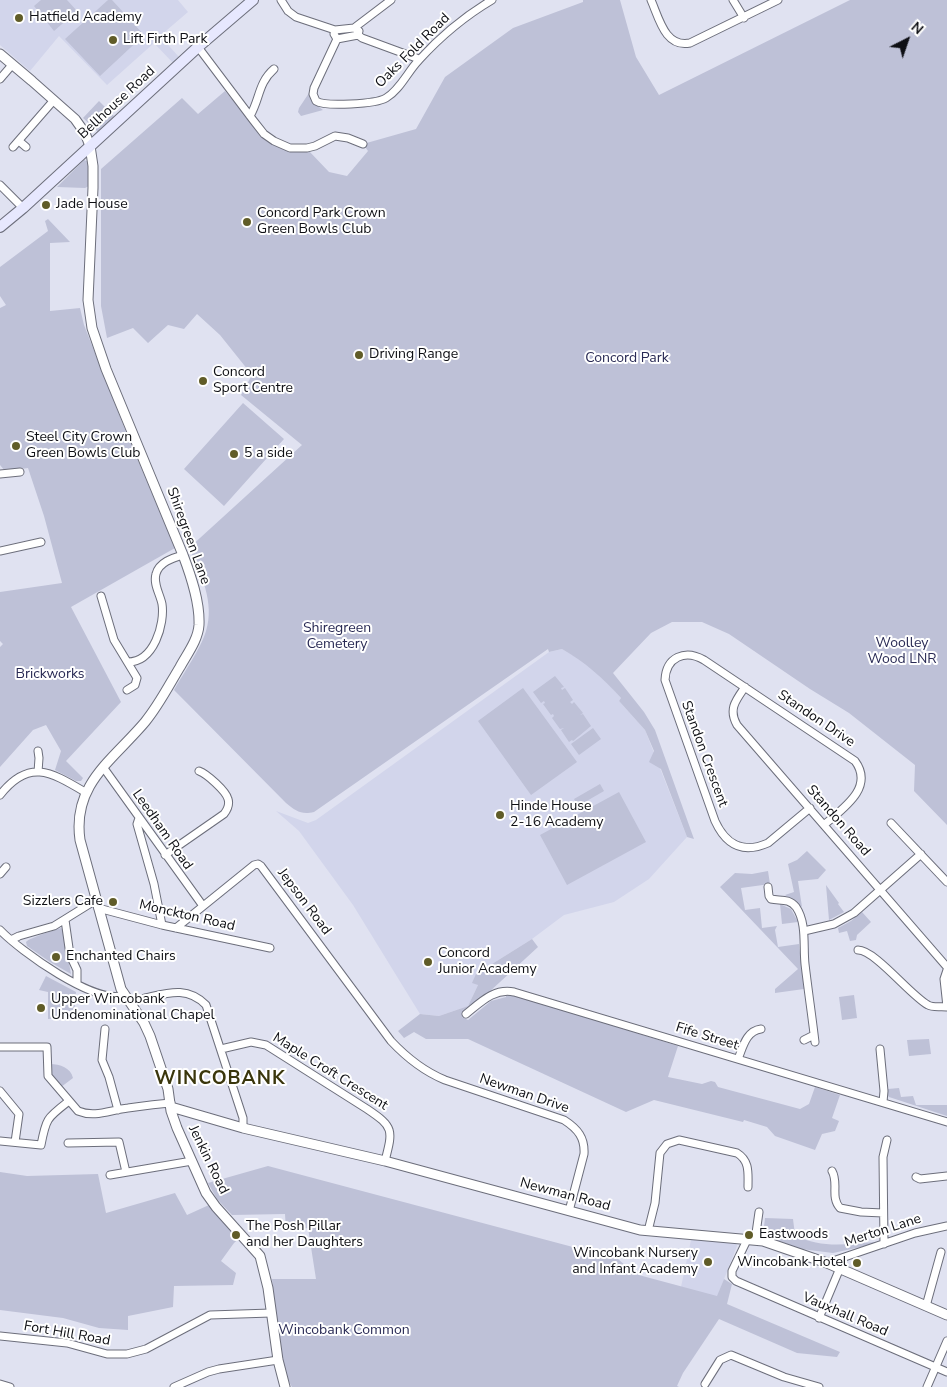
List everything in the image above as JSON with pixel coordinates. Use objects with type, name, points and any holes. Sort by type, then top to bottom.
[{"type":"main road","name":"Bellhouse Road","points":[[0,226],[23,208],[198,47],[253,0]]},
{"type":"street","points":[[281,0],[292,14],[335,30],[356,32],[362,38],[420,59]]},
{"type":"street","points":[[335,30],[334,34],[337,39],[356,32],[391,0]]},
{"type":"street","name":"Oaks Fold Road","points":[[337,39],[314,88],[316,101],[326,105],[380,100],[393,92],[420,59],[461,22],[492,0]]},
{"type":"street","points":[[651,0],[668,36],[674,42],[682,45],[744,18],[778,0]]},
{"type":"street","points":[[733,0],[744,18]]},
{"type":"street","points":[[198,47],[264,134],[283,146],[290,148],[315,146],[335,136],[348,138],[363,144]]},
{"type":"street","points":[[0,54],[78,123],[85,132],[90,146]]},
{"type":"street","points":[[0,79],[12,65]]},
{"type":"street","points":[[250,116],[264,79],[274,69]]},
{"type":"street","points":[[13,148],[54,100]]},
{"type":"street","points":[[19,141],[26,147]]},
{"type":"street","name":"Shiregreen Lane","points":[[90,146],[93,162],[93,179],[88,300],[89,318],[110,377],[183,555],[195,595],[199,624],[198,632],[188,653],[165,693],[147,719],[90,782],[80,808],[78,827],[80,840],[124,995]]},
{"type":"street","points":[[0,185],[23,208]]},
{"type":"street","points":[[0,474],[20,472]]},
{"type":"street","points":[[0,551],[41,542]]},
{"type":"street","points":[[128,662],[133,662],[146,653],[157,639],[160,630],[162,604],[155,582],[156,572],[162,564],[183,555]]},
{"type":"street","points":[[101,596],[114,640],[138,678],[135,685],[127,690]]},
{"type":"street","name":"Standon Crescent","points":[[745,687],[704,660],[687,654],[676,658],[665,673],[665,680],[720,833],[725,839],[739,846],[753,848],[761,846],[768,843],[810,808]]},
{"type":"street","name":"Standon Road","points":[[745,687],[733,708],[733,718],[737,724],[947,969]]},
{"type":"street","name":"Standon Drive","points":[[745,687],[849,757],[858,766],[862,781],[857,793],[824,825]]},
{"type":"street","points":[[38,751],[38,772]]},
{"type":"street","name":"Leedham Road","points":[[103,768],[202,906]]},
{"type":"street","points":[[165,855],[224,814],[228,807],[226,796],[209,776],[199,771]]},
{"type":"street","points":[[0,795],[19,776],[38,772],[56,776],[85,792]]},
{"type":"street","points":[[139,818],[138,824],[154,884],[162,925]]},
{"type":"street","points":[[891,823],[947,882]]},
{"type":"street","points":[[804,931],[842,921],[854,913],[921,854]]},
{"type":"street","name":"Jepson Road","points":[[176,928],[254,865],[258,864],[391,1041]]},
{"type":"street","points":[[0,874],[6,867]]},
{"type":"street","points":[[768,887],[771,899],[785,900],[795,906],[804,931],[805,964],[814,1039],[804,1040]]},
{"type":"street","points":[[11,940],[48,928],[65,920],[83,906],[97,904]]},
{"type":"street","name":"Monckton Road","points":[[97,904],[162,925],[270,948]]},
{"type":"street","points":[[65,920],[70,955],[76,970],[77,984]]},
{"type":"street","points":[[1,933],[48,968],[77,984],[113,996],[124,995]]},
{"type":"street","points":[[858,950],[870,954],[928,1005],[947,1007],[944,978],[947,969]]},
{"type":"street","name":"Fife Street","points":[[466,1014],[493,994],[507,990],[947,1122]]},
{"type":"street","points":[[145,998],[176,992],[188,992],[206,1005],[222,1049],[243,1118],[243,1128]]},
{"type":"street","name":"Jenkin Road","points":[[124,995],[147,1028],[161,1066],[171,1105],[172,1117],[206,1193],[260,1256],[268,1288],[278,1360],[285,1387]]},
{"type":"street","points":[[105,1029],[102,1060],[118,1110]]},
{"type":"street","points":[[738,1059],[748,1036],[755,1030],[762,1029]]},
{"type":"street","name":"Newman Drive","points":[[391,1041],[416,1065],[430,1074],[558,1118],[579,1131],[584,1146],[584,1154],[569,1211]]},
{"type":"street","name":"Maple Croft Crescent","points":[[222,1049],[251,1042],[266,1045],[367,1109],[383,1120],[389,1129],[391,1140],[385,1161]]},
{"type":"street","points":[[0,1047],[47,1047],[48,1076],[78,1111],[83,1113],[105,1114],[149,1105],[171,1105]]},
{"type":"street","points":[[880,1049],[884,1091],[883,1102]]},
{"type":"street","points":[[0,1091],[19,1114],[15,1142]]},
{"type":"street","points":[[0,1140],[41,1145],[44,1125],[48,1118],[69,1101]]},
{"type":"street","name":"Newman Road","points":[[171,1105],[243,1128],[385,1161],[648,1231],[751,1240],[804,1254],[947,1315]]},
{"type":"street","points":[[648,1231],[655,1203],[660,1153],[672,1141],[679,1140],[737,1153],[748,1165],[748,1187]]},
{"type":"street","points":[[884,1244],[883,1157],[887,1140]]},
{"type":"street","points":[[68,1143],[120,1142],[126,1172]]},
{"type":"street","points":[[110,1175],[192,1161]]},
{"type":"street","points":[[832,1171],[834,1176],[835,1202],[840,1208],[861,1212],[883,1213]]},
{"type":"street","points":[[916,1177],[920,1179],[947,1176]]},
{"type":"street","points":[[751,1240],[759,1212]]},
{"type":"street","name":"Merton Lane","points":[[828,1263],[915,1233],[947,1226]]},
{"type":"street","name":"Vauxhall Road","points":[[751,1240],[732,1271],[733,1279],[947,1372]]},
{"type":"street","points":[[926,1306],[942,1252]]},
{"type":"street","points":[[819,1318],[840,1268]]},
{"type":"street","name":"Fort Hill Road","points":[[0,1336],[67,1343],[107,1354],[127,1354],[146,1349],[210,1315],[271,1313]]},
{"type":"street","points":[[927,1387],[947,1341]]},
{"type":"street","points":[[705,1384],[720,1360],[731,1355],[784,1377],[818,1387]]},
{"type":"street","points":[[174,1387],[213,1370],[278,1360]]},
{"type":"street","points":[[0,1384],[10,1387]]},
{"type":"shaded area","name":"Lift Firth Park","points":[[0,0],[178,0],[188,12],[160,36],[179,57],[173,63],[154,43],[107,85],[59,36],[30,71],[0,45]]},
{"type":"shaded area","name":"Hinde House 2-16 Academy","points":[[562,649],[585,662],[605,680],[621,698],[619,701],[645,730],[687,837],[649,879],[614,902],[564,915],[532,939],[476,974],[478,985],[468,1006],[439,1016],[420,1014],[353,905],[299,831],[276,811],[308,823],[316,820],[549,652]]},
{"type":"shaded area","name":"Wincobank Nursery and Infant Academy","points":[[691,1240],[736,1243],[737,1246],[717,1297],[681,1287]]},
{"type":"green space","points":[[41,0],[67,0],[77,11],[54,31],[34,6]]},
{"type":"green space","points":[[108,0],[112,0],[144,35],[100,76],[65,39]]},
{"type":"green space","name":"Concord Park","points":[[583,0],[620,0],[636,57],[659,95],[850,0],[947,0],[947,825],[914,791],[915,765],[849,713],[729,634],[702,622],[672,622],[651,633],[613,673],[644,712],[655,730],[694,839],[687,837],[661,769],[649,762],[654,751],[645,730],[619,701],[621,698],[607,683],[586,665],[562,649],[549,652],[548,649],[314,812],[309,813],[299,812],[286,803],[174,690],[200,645],[208,620],[208,599],[189,548],[302,445],[241,395],[252,375],[220,335],[197,314],[184,329],[168,325],[148,343],[133,328],[107,338],[101,306],[101,169],[182,98],[198,114],[225,91],[263,137],[309,151],[329,172],[347,176],[368,151],[363,144],[416,129],[445,77],[513,28],[583,2]]},
{"type":"green space","points":[[311,90],[314,102],[323,110],[301,116],[298,112],[299,108]]},
{"type":"green space","points":[[99,101],[114,116],[97,131],[83,118]]},
{"type":"green space","points":[[84,160],[87,161],[89,169],[89,186],[85,188],[57,187]]},
{"type":"green space","name":"Brickworks","points":[[48,219],[70,242],[50,243],[50,311],[80,308],[84,325],[126,432],[175,548],[71,607],[121,702],[66,761],[83,778],[81,781],[76,781],[55,770],[61,751],[46,725],[33,730],[0,767],[0,647],[3,644],[0,641],[0,592],[62,583],[44,516],[28,468],[5,471],[0,465],[0,308],[6,305],[0,296],[0,267],[48,231],[45,221]]},
{"type":"green space","name":"5 a side","points":[[243,403],[284,439],[224,506],[184,469]]},
{"type":"green space","points":[[555,676],[564,687],[561,688],[562,690],[565,688],[573,700],[570,702],[572,704],[574,702],[583,713],[580,715],[583,714],[591,726],[573,741],[569,742],[561,730],[564,728],[560,729],[552,718],[553,714],[551,715],[543,704],[545,703],[544,701],[541,703],[533,692]]},
{"type":"green space","points":[[523,688],[577,762],[531,795],[478,721]]},
{"type":"green space","points":[[593,728],[601,739],[579,755],[571,744]]},
{"type":"green space","points":[[600,784],[604,791],[578,806],[574,799]]},
{"type":"green space","points":[[619,792],[646,842],[567,885],[540,835]]},
{"type":"green space","points":[[807,851],[826,870],[818,879],[798,881],[802,907],[785,895],[794,892],[788,864],[797,860]]},
{"type":"green space","points":[[768,871],[770,884],[741,888],[745,910],[760,908],[762,928],[777,926],[775,930],[778,947],[799,944],[804,989],[775,993],[775,989],[798,969],[720,887],[735,873],[752,874]]},
{"type":"green space","points":[[826,885],[844,912],[829,920]]},
{"type":"green space","points":[[780,904],[791,909],[798,922],[782,924]]},
{"type":"green space","points":[[862,912],[871,922],[857,935],[856,940],[850,941],[847,931],[839,933],[838,928]]},
{"type":"green space","points":[[61,928],[63,930],[71,974],[27,946],[26,942]]},
{"type":"green space","points":[[532,939],[538,947],[462,1017],[468,1020],[491,1001],[506,997],[506,992],[678,1046],[668,1077],[702,1084],[711,1081],[715,1082],[718,1087],[800,1109],[809,1104],[815,1087],[840,1095],[832,1118],[839,1121],[835,1131],[822,1134],[815,1150],[775,1136],[767,1127],[654,1100],[626,1112],[468,1039],[426,1039],[414,1032],[404,1038],[398,1031],[420,1014],[439,1016],[468,1006],[478,985],[472,983],[476,974]]},
{"type":"green space","points":[[46,976],[76,992],[74,1017],[48,1019],[48,992],[39,990]]},
{"type":"green space","points":[[854,995],[857,1018],[842,1020],[839,997]]},
{"type":"green space","points":[[929,1039],[931,1054],[909,1056],[907,1040]]},
{"type":"green space","points":[[50,1064],[64,1067],[73,1078],[61,1087],[52,1074]]},
{"type":"green space","points":[[899,1088],[901,1097],[913,1096],[916,1105],[947,1105],[947,1116],[887,1095],[888,1089]]},
{"type":"green space","name":"Wincobank Common","points":[[268,1166],[618,1259],[635,1274],[717,1296],[724,1279],[732,1284],[727,1304],[840,1352],[837,1357],[797,1353],[719,1319],[683,1373],[677,1386],[679,1387],[292,1387],[284,1366],[281,1351],[272,1279],[316,1279],[308,1228],[286,1231],[285,1214],[232,1215],[217,1199],[208,1183]]},
{"type":"green space","points":[[0,1172],[27,1176],[98,1174],[106,1213],[175,1193],[187,1215],[209,1205],[241,1237],[234,1243],[221,1261],[236,1273],[233,1285],[174,1286],[173,1307],[128,1316],[128,1330],[99,1328],[63,1318],[0,1310]]},
{"type":"green space","points":[[765,1218],[793,1219],[795,1235],[824,1244],[875,1242],[870,1245],[833,1253],[801,1249],[763,1235]]},
{"type":"place","name":"Hatfield Academy","points":[[19,18]]},
{"type":"place","name":"Lift Firth Park","points":[[113,40]]},
{"type":"place","name":"Jade House","points":[[46,205]]},
{"type":"place","name":"Concord Park Crown Green Bowls Club","points":[[247,222]]},
{"type":"place","name":"Driving Range","points":[[359,355]]},
{"type":"place","name":"Concord Sport Centre","points":[[203,381]]},
{"type":"place","name":"Steel City Crown Green Bowls Club","points":[[16,446]]},
{"type":"place","name":"5 a side","points":[[234,454]]},
{"type":"place","name":"Hinde House 2-16 Academy","points":[[500,815]]},
{"type":"place","name":"Sizzlers Cafe","points":[[113,902]]},
{"type":"place","name":"Enchanted Chairs","points":[[56,957]]},
{"type":"place","name":"Concord Junior Academy","points":[[428,962]]},
{"type":"place","name":"Upper Wincobank Undenominational Chapel","points":[[41,1008]]},
{"type":"place","name":"The Posh Pillar and her Daughters","points":[[236,1235]]},
{"type":"place","name":"Eastwoods","points":[[749,1235]]},
{"type":"place","name":"Wincobank Nursery and Infant Academy","points":[[708,1262]]},
{"type":"place","name":"Wincobank Hotel","points":[[857,1263]]},
{"type":"district","name":"WINCOBANK","points":[[220,1079]]},
{"type":"park label","name":"Shiregreen Cemetery","points":[[337,638]]},
{"type":"park label","name":"Woolley Wood LNR","points":[[902,652]]}]
